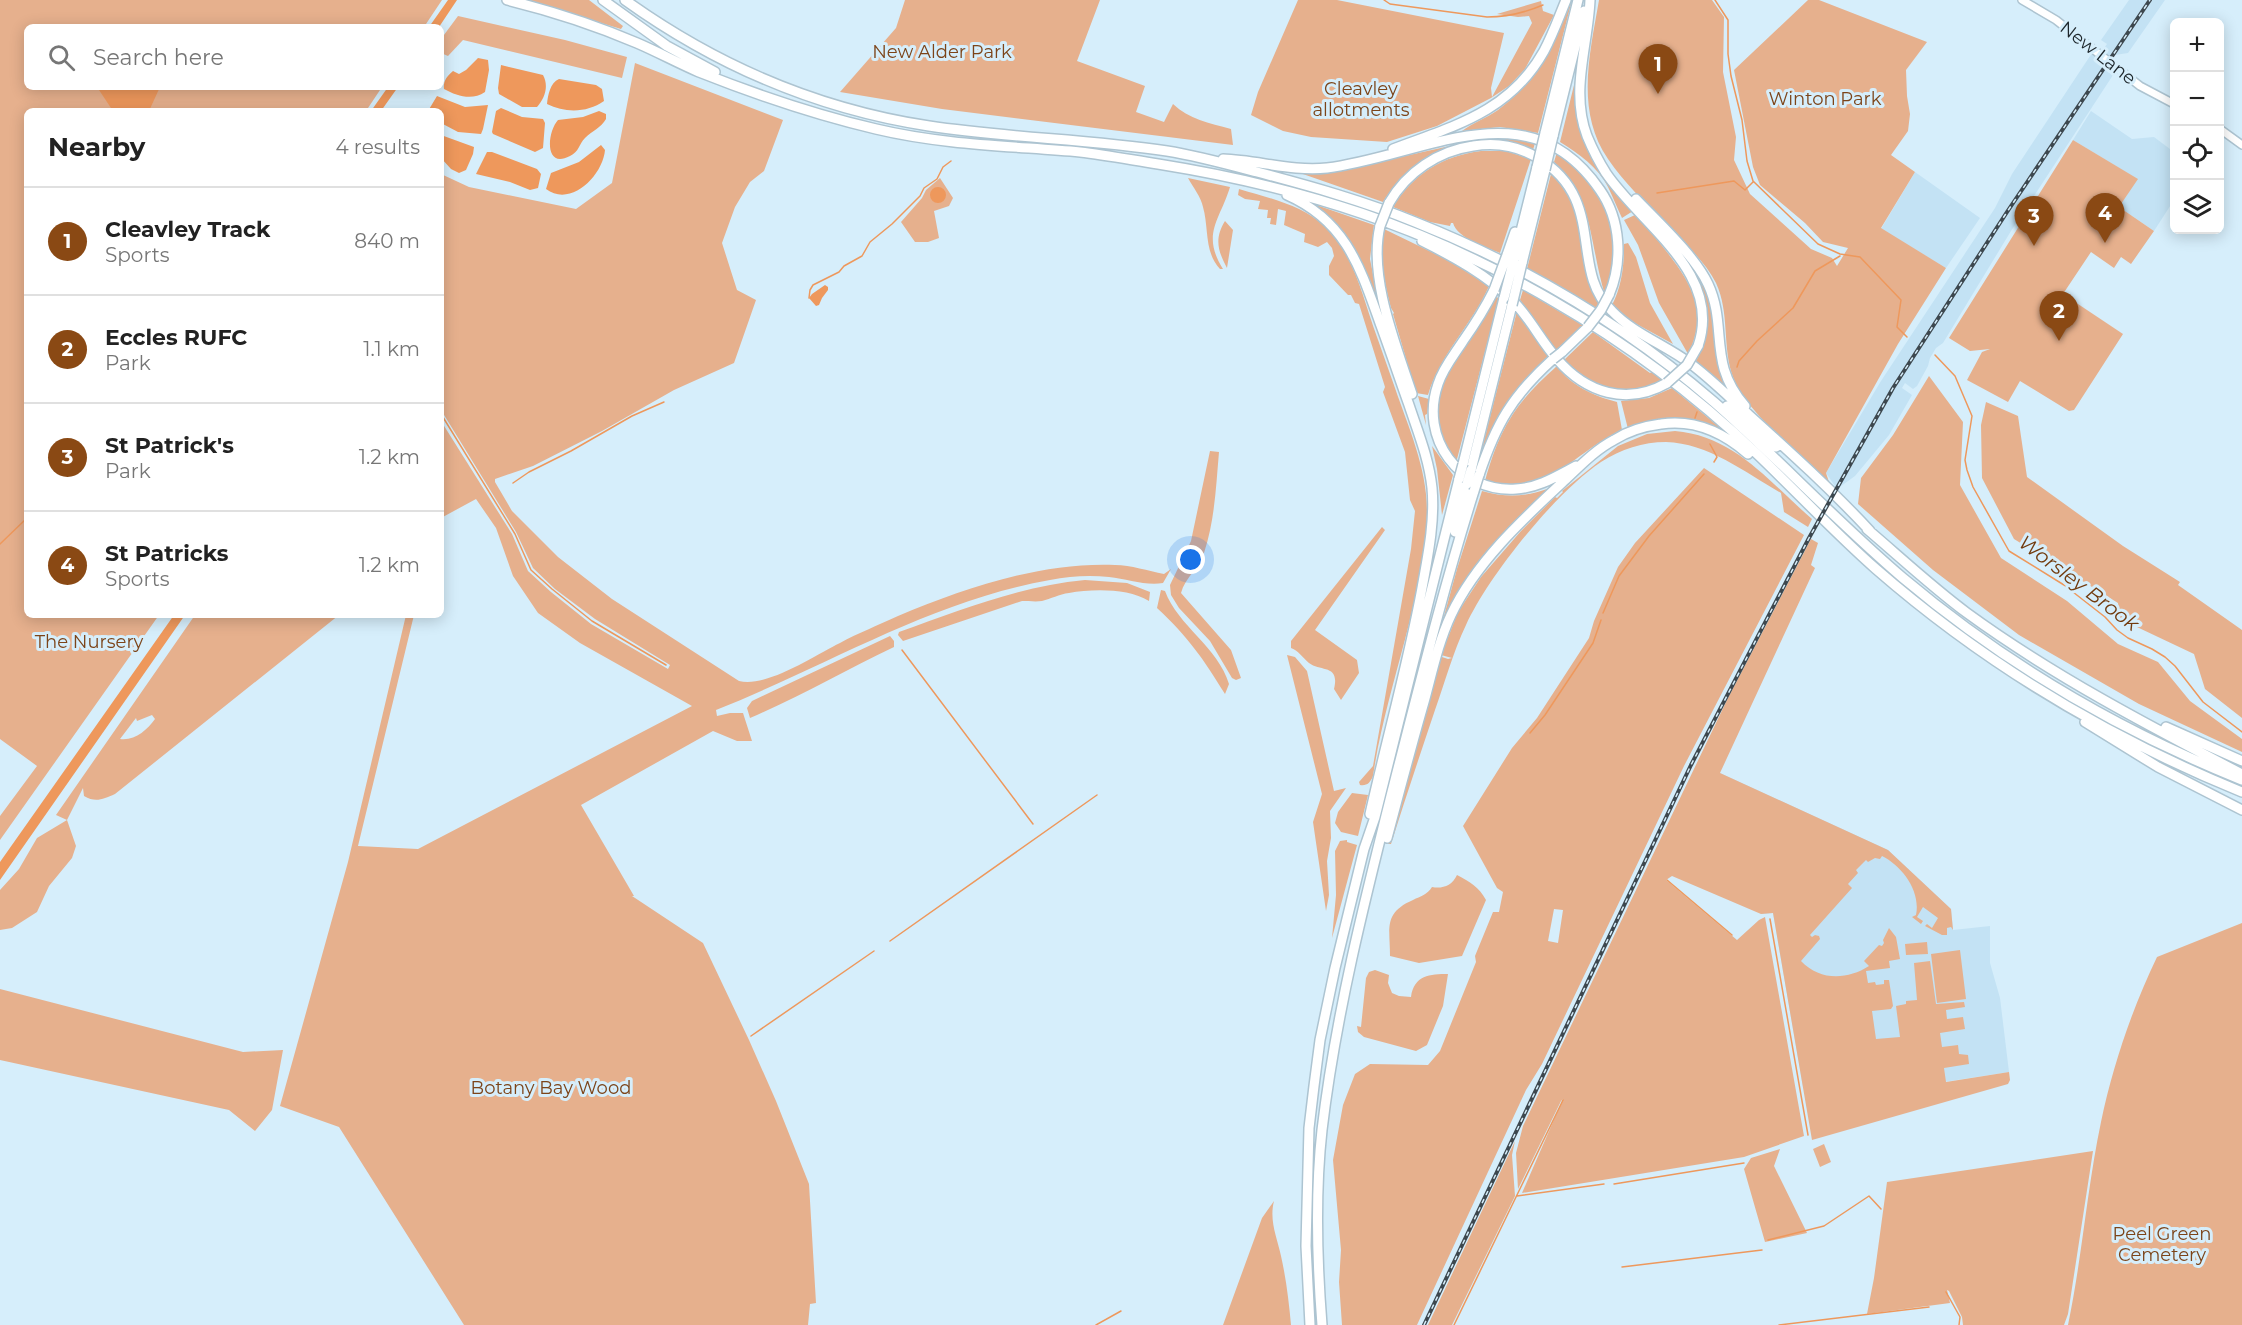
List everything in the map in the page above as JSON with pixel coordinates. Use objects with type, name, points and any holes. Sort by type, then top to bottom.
[{"type":"highway","points":[[507,0],[597,27],[643,45],[699,72],[850,123],[917,137],[972,144],[1083,152],[1225,176],[1291,191],[1371,215],[1457,250],[1526,285],[1580,317],[1694,399],[1898,588],[1987,655],[2062,703],[2157,754],[2242,792]]},
{"type":"highway","points":[[603,0],[688,58],[767,96]]},
{"type":"highway","points":[[1360,161],[1463,123],[1502,100],[1520,83],[1539,58],[1566,0]]},
{"type":"highway","points":[[1578,0],[1541,168],[1514,259],[1437,385],[1433,414],[1435,430],[1443,451],[1463,475],[1474,482],[1500,489],[1523,488],[1539,484],[1586,461]]},
{"type":"highway","points":[[1549,134],[1589,0]]},
{"type":"highway","points":[[1371,215],[1475,270],[1498,288],[1520,309],[1557,359],[1584,384],[1606,392],[1628,395],[1648,392],[1667,383],[1687,365],[1698,346],[1703,313],[1694,282],[1675,254],[1611,178],[1587,136],[1580,105],[1581,65],[1589,0]]},
{"type":"highway","points":[[627,1],[680,37],[738,69],[778,87],[858,112],[946,128],[1107,143],[1208,159],[1332,193],[1401,216],[1462,242],[1529,276],[1628,335],[1687,380],[1762,445],[1879,557],[1968,628],[2039,677],[2162,744],[2242,780]]},
{"type":"highway","points":[[1208,159],[1248,160],[1310,169],[1328,168],[1491,132],[1519,134],[1559,148],[1589,174],[1604,195],[1616,227],[1618,254],[1615,278],[1609,295],[1598,314],[1588,327],[1523,389],[1498,424],[1471,470],[1436,622],[1378,846],[1335,1041],[1322,1133],[1318,1239],[1322,1325]]},
{"type":"highway","points":[[1419,644],[1435,543],[1436,478],[1380,286],[1376,252],[1380,226],[1389,202],[1401,186],[1435,158],[1455,150],[1480,145],[1520,149],[1541,160],[1561,176],[1578,203],[1594,280],[1598,294],[1606,305],[1626,323],[1692,365],[1771,435],[1870,531]]},
{"type":"highway","points":[[1603,166],[1703,275],[1714,303],[1720,357],[1726,376],[1740,399],[1771,435]]},
{"type":"highway","points":[[1364,849],[1375,817],[1419,644],[1471,470],[1508,302],[1514,259],[1533,179],[1541,168]]},
{"type":"highway","points":[[1225,176],[1268,188],[1299,201],[1322,215],[1343,238],[1364,278],[1420,437],[1431,486],[1430,542],[1418,609],[1369,816],[1364,849],[1320,1040],[1311,1107],[1306,1246],[1310,1325]]},
{"type":"highway","points":[[1687,380],[1701,387],[1734,411],[1944,596],[1983,624],[2029,655],[2242,774]]},
{"type":"highway","points":[[1370,889],[1384,849],[1444,631],[1456,604],[1479,571],[1540,503],[1606,445],[1626,433],[1660,424],[1673,423],[1704,428],[1728,438],[1779,476]]},
{"type":"highway","points":[[2062,703],[2121,746],[2180,780],[2242,810]]},
{"type":"highway","points":[[2125,710],[2242,761]]},
{"type":"street","name":"New Lane","points":[[2022,0],[2056,20],[2140,86],[2170,101]]},
{"type":"street","points":[[2224,132],[2242,145]]},
{"type":"shaded area","points":[[448,0],[457,0],[441,24],[431,24]]},
{"type":"shaded area","points":[[2129,0],[2165,0],[2128,53],[2115,55],[2108,65],[2115,72],[2011,231],[1943,343],[1936,348],[1917,386],[1913,389],[1905,383],[1902,388],[1912,395],[1889,435],[1855,476],[1837,489],[1826,473],[1881,381],[1995,208],[2012,174],[2092,53],[2098,57],[2107,44],[2101,40]]},
{"type":"shaded area","points":[[478,58],[488,60],[489,70],[485,92],[475,96],[464,96],[444,89],[447,77],[453,71],[459,74]]},
{"type":"shaded area","points":[[501,65],[543,75],[546,83],[545,92],[537,107],[522,107],[499,94]]},
{"type":"shaded area","points":[[559,79],[596,85],[602,89],[604,101],[583,110],[561,109],[547,104],[552,86]]},
{"type":"shaded area","points":[[99,90],[159,90],[150,108],[111,108]]},
{"type":"shaded area","points":[[386,90],[396,90],[383,108],[373,108]]},
{"type":"shaded area","points":[[437,96],[465,107],[488,105],[481,134],[458,132],[444,125],[444,108],[430,108]]},
{"type":"shaded area","points":[[501,108],[522,117],[543,119],[545,123],[543,148],[535,152],[493,134],[496,111]]},
{"type":"shaded area","points":[[599,111],[606,114],[606,119],[585,138],[573,154],[562,159],[552,154],[550,140],[558,120],[583,117]]},
{"type":"shaded area","points":[[2091,111],[2132,139],[2154,137],[2170,149],[2170,206],[2154,231],[2119,207],[2137,179],[2073,140]]},
{"type":"shaded area","points":[[444,136],[474,147],[466,170],[459,173],[444,161]]},
{"type":"shaded area","points":[[601,145],[605,150],[603,160],[584,186],[575,192],[565,194],[556,194],[546,189],[551,173],[579,162]]},
{"type":"shaded area","points":[[487,152],[537,169],[541,174],[538,188],[530,190],[510,182],[476,174]]},
{"type":"shaded area","points":[[1915,172],[1980,218],[1946,268],[1881,229]]},
{"type":"shaded area","points":[[938,187],[946,195],[938,203],[930,195]]},
{"type":"shaded area","points":[[825,285],[828,290],[816,306],[809,298]]},
{"type":"shaded area","points":[[172,618],[183,618],[0,880],[0,862]]},
{"type":"shaded area","points":[[1720,773],[1888,850],[1951,909],[1953,930],[1990,926],[1990,963],[2000,998],[2009,1072],[1924,1085],[1803,1087],[1773,913],[1761,914]]},
{"type":"green space","name":"The Nursery","points":[[0,0],[442,0],[426,24],[24,24],[24,90],[380,90],[368,108],[24,108],[24,618],[157,618],[0,840],[0,816],[37,766],[0,739]]},
{"type":"green space","points":[[525,0],[589,0],[623,26],[621,29]]},
{"type":"green space","name":"New Alder Park","points":[[905,0],[1100,0],[1077,61],[1145,86],[1136,112],[1164,122],[1173,104],[1193,117],[1231,129],[1233,145],[942,109],[840,92],[896,28]]},
{"type":"green space","name":"Cleavley allotments","points":[[1298,0],[1337,0],[1504,33],[1491,88],[1492,97],[1532,23],[1529,16],[1497,14],[1541,1],[1543,11],[1554,15],[1525,69],[1509,86],[1491,98],[1437,126],[1387,142],[1311,137],[1283,131],[1251,115],[1258,92]]},
{"type":"green space","points":[[1572,0],[1538,133],[1500,127],[1462,131],[1498,110],[1534,74],[1559,31]]},
{"type":"green space","name":"Winton Park","points":[[1599,0],[1712,0],[1724,17],[1723,72],[1736,137],[1734,160],[1750,194],[1811,249],[1832,258],[1837,266],[1848,248],[1823,242],[1805,223],[1760,185],[1753,167],[1734,70],[1808,0],[1819,0],[1927,42],[1906,70],[1910,114],[1908,131],[1891,155],[1915,172],[1881,228],[1946,268],[1898,344],[1826,473],[1830,485],[1761,418],[1739,390],[1730,366],[1723,306],[1716,283],[1693,252],[1621,176],[1598,141],[1591,121],[1588,81]]},
{"type":"green space","points":[[458,16],[565,40],[627,57],[622,78],[463,40],[448,56],[444,54],[444,35]]},
{"type":"green space","name":"Botany Bay Wood","points":[[635,63],[783,120],[764,171],[750,182],[735,207],[722,243],[737,290],[756,300],[734,363],[674,390],[602,431],[533,466],[495,479],[512,511],[558,557],[612,599],[739,681],[750,682],[763,680],[791,669],[847,639],[898,616],[1004,579],[1031,572],[1087,565],[1121,565],[1164,574],[1171,569],[1163,583],[1157,584],[1095,576],[1050,580],[963,603],[921,619],[716,710],[717,716],[743,713],[752,741],[737,741],[713,731],[581,805],[634,896],[632,896],[703,943],[776,1101],[809,1184],[816,1303],[810,1304],[808,1325],[464,1325],[339,1127],[280,1106],[348,862],[405,618],[413,618],[358,846],[418,849],[692,706],[580,643],[538,613],[513,576],[496,528],[476,499],[444,516],[444,426],[512,534],[528,571],[591,624],[668,669],[670,665],[595,619],[555,589],[533,568],[516,532],[444,415],[444,175],[469,187],[576,209],[612,183]]},
{"type":"green space","points":[[1577,73],[1579,122],[1633,211],[1622,218],[1599,173],[1581,156],[1560,142]]},
{"type":"green space","points":[[1494,137],[1535,143],[1533,150],[1515,143],[1494,140]]},
{"type":"green space","points":[[2073,140],[2138,179],[2119,207],[2154,231],[2131,264],[2121,257],[2114,268],[2091,252],[2063,294],[2123,334],[2074,410],[2069,411],[2020,381],[2008,402],[1967,380],[1982,352],[1990,349],[1970,351],[1949,338]]},
{"type":"green space","points":[[1454,145],[1433,155],[1405,175],[1383,202],[1300,173],[1338,171]]},
{"type":"green space","points":[[1481,151],[1506,151],[1531,159],[1500,253],[1466,238],[1460,234],[1453,223],[1450,226],[1430,222],[1393,207],[1410,185],[1430,168],[1454,157]]},
{"type":"green space","points":[[1557,152],[1586,176],[1604,203],[1612,233],[1613,248],[1605,295],[1584,207],[1567,176],[1554,162]]},
{"type":"green space","points":[[1551,174],[1562,186],[1570,200],[1583,234],[1600,302],[1597,309],[1527,269]]},
{"type":"green space","points":[[940,178],[953,198],[949,206],[934,211],[939,238],[928,242],[915,242],[901,222],[926,190]]},
{"type":"green space","points":[[1188,178],[1230,187],[1214,227],[1213,236],[1213,246],[1223,269],[1220,269],[1211,255],[1202,203]]},
{"type":"green space","points":[[1239,189],[1285,203],[1306,213],[1317,219],[1336,238],[1351,265],[1362,293],[1412,434],[1421,466],[1427,515],[1419,581],[1386,711],[1373,776],[1365,785],[1360,785],[1359,782],[1373,766],[1411,549],[1415,511],[1410,500],[1405,452],[1383,392],[1385,387],[1359,304],[1355,303],[1351,295],[1348,295],[1329,275],[1329,266],[1334,256],[1332,248],[1327,242],[1318,247],[1304,242],[1305,234],[1284,225],[1286,211],[1278,209],[1276,225],[1270,224],[1271,218],[1267,218],[1268,210],[1258,209],[1260,201],[1245,199],[1238,195]]},
{"type":"green space","points":[[1302,200],[1374,225],[1370,259],[1380,309],[1360,260],[1343,233],[1332,221]]},
{"type":"green space","points":[[1635,215],[1673,260],[1689,284],[1694,297],[1697,324],[1688,354],[1659,303],[1638,245],[1624,220]]},
{"type":"green space","points":[[1390,216],[1497,263],[1496,265]]},
{"type":"green space","points":[[1225,221],[1233,230],[1227,268],[1218,245],[1219,234]]},
{"type":"green space","points":[[1384,229],[1448,260],[1489,286],[1474,314],[1440,366],[1428,395],[1416,393],[1391,308],[1383,269]]},
{"type":"green space","points":[[1628,243],[1636,257],[1650,303],[1673,344],[1631,321],[1612,305],[1622,275],[1624,244]]},
{"type":"green space","points":[[1693,270],[1710,298],[1719,366],[1726,389],[1696,361],[1705,338],[1707,315],[1703,293]]},
{"type":"green space","points":[[1523,290],[1584,326],[1557,351],[1520,300]]},
{"type":"green space","points":[[1496,297],[1499,298],[1456,463],[1444,443],[1438,422],[1438,403],[1443,384],[1452,366]]},
{"type":"green space","points":[[1517,311],[1550,357],[1526,381],[1476,472]]},
{"type":"green space","points":[[1593,332],[1663,380],[1635,390],[1622,390],[1598,384],[1575,370],[1564,360]]},
{"type":"green space","points":[[1557,366],[1569,379],[1584,389],[1617,402],[1622,430],[1543,479],[1512,487],[1485,481],[1503,431],[1511,418],[1530,392]]},
{"type":"green space","points":[[1929,376],[1963,422],[1960,485],[2001,558],[2067,601],[2118,644],[2158,662],[2190,701],[2242,739],[2242,752],[2139,704],[2019,635],[1933,570],[1858,504],[1861,478],[1893,435]]},
{"type":"green space","points":[[1672,388],[1729,435],[1702,425],[1628,429],[1621,401],[1649,398]]},
{"type":"green space","points":[[1418,396],[1429,399],[1425,415],[1426,425]]},
{"type":"green space","points":[[1986,402],[2018,416],[2027,477],[2123,546],[2180,582],[2178,585],[2242,630],[2242,718],[2205,689],[2194,654],[2120,619],[2118,603],[2014,539],[1982,478],[1981,425]]},
{"type":"green space","points":[[1675,431],[1716,442],[1750,463],[1812,519],[1808,527],[1784,512],[1781,493],[1726,460],[1697,448],[1666,442],[1649,443],[1616,453],[1601,462],[1564,493],[1525,536],[1490,583],[1477,605],[1453,656],[1391,844],[1388,844],[1440,659],[1442,657],[1452,658],[1441,655],[1458,612],[1481,577],[1521,531],[1555,497],[1557,498],[1562,491],[1618,446],[1647,434]]},
{"type":"green space","points":[[1432,446],[1453,475],[1442,515],[1437,469]]},
{"type":"green space","points":[[1210,451],[1219,452],[1211,528],[1202,558],[1181,593],[1231,650],[1241,678],[1236,680],[1232,678],[1210,641],[1179,608],[1171,595],[1170,585],[1191,541]]},
{"type":"green space","points":[[1704,468],[1804,535],[1684,766],[1542,1064],[1526,1090],[1417,1325],[1342,1325],[1339,1282],[1341,1250],[1333,1160],[1343,1105],[1355,1074],[1370,1064],[1428,1065],[1440,1051],[1476,962],[1475,956],[1493,912],[1499,912],[1503,892],[1497,888],[1463,826],[1512,748],[1537,718],[1589,638],[1618,567],[1635,543]],"holes":[[[1554,909],[1563,910],[1558,943],[1548,941]]]},
{"type":"green space","points":[[1550,488],[1467,578],[1441,627],[1482,491],[1516,496]]},
{"type":"green space","points":[[1382,527],[1385,530],[1315,630],[1357,660],[1359,673],[1341,700],[1334,689],[1335,681],[1332,672],[1309,663],[1291,648],[1291,641]]},
{"type":"green space","points":[[1811,539],[1818,543],[1811,565],[1815,568],[1720,773],[1888,850],[1951,909],[1953,930],[1951,927],[1947,928],[1947,935],[1942,935],[1925,926],[1927,924],[1932,928],[1938,918],[1923,907],[1917,917],[1923,921],[1921,924],[1912,917],[1916,915],[1916,897],[1903,873],[1882,856],[1880,859],[1875,858],[1868,862],[1866,860],[1856,870],[1858,873],[1848,884],[1852,888],[1810,935],[1819,936],[1820,939],[1801,961],[1808,968],[1825,975],[1843,976],[1861,971],[1869,966],[1864,961],[1879,945],[1882,946],[1884,943],[1883,940],[1889,928],[1896,937],[1900,959],[1889,961],[1890,968],[1866,971],[1868,983],[1884,984],[1884,980],[1889,980],[1893,1006],[1891,1009],[1872,1011],[1876,1039],[1900,1037],[1896,1006],[1906,1004],[1906,1001],[1917,1000],[1914,963],[1930,961],[1936,1004],[1964,1002],[1965,1007],[1946,1010],[1947,1019],[1963,1017],[1965,1029],[1940,1033],[1942,1047],[1958,1045],[1959,1054],[1968,1055],[1969,1064],[1944,1068],[1946,1082],[2009,1072],[2010,1080],[2008,1084],[1812,1140],[1773,913],[1761,914],[1672,876],[1666,880],[1737,940],[1765,917],[1804,1136],[1744,1157],[1522,1193],[1563,1099],[1518,1189],[1516,1153],[1523,1126],[1727,700]]},
{"type":"green space","points":[[1085,580],[1127,583],[1150,592],[1149,601],[1131,594],[1099,590],[1062,594],[1042,601],[1022,601],[903,641],[898,635],[899,632],[990,600],[1037,588]]},
{"type":"green space","points":[[1161,590],[1165,591],[1179,615],[1224,671],[1229,684],[1225,694],[1194,648],[1157,608]]},
{"type":"green space","points":[[193,618],[335,618],[115,794],[96,800],[84,796],[83,788],[67,820],[56,815]],"holes":[[[152,715],[155,719],[148,727],[131,738],[120,739],[136,718],[137,721]]]},
{"type":"green space","points":[[890,636],[894,641],[894,647],[750,718],[747,708],[752,701]]},
{"type":"green space","points":[[1287,655],[1295,657],[1307,671],[1334,791],[1346,788],[1330,811],[1331,838],[1327,861],[1329,895],[1326,911],[1313,822],[1322,794]]},
{"type":"green space","points":[[1352,793],[1368,795],[1358,836],[1341,832],[1335,823],[1338,812]]},
{"type":"green space","points":[[67,820],[76,846],[72,858],[49,886],[37,912],[12,928],[0,930],[0,890],[19,869],[37,838]]},
{"type":"green space","points":[[1347,840],[1357,845],[1332,938],[1336,895],[1335,851],[1340,841]]},
{"type":"green space","points":[[1457,875],[1474,885],[1486,900],[1462,956],[1419,963],[1390,956],[1390,922],[1397,910],[1426,894],[1432,887],[1439,888],[1450,884]]},
{"type":"green space","name":"Peel Green Cemetery","points":[[2242,923],[2242,1325],[2068,1325],[2096,1147],[2111,1079],[2139,997],[2157,957]]},
{"type":"green space","points":[[1927,942],[1928,954],[1906,955],[1905,944]]},
{"type":"green space","points":[[1960,950],[1966,999],[1937,1003],[1931,954]]},
{"type":"green space","points":[[1375,970],[1389,975],[1388,983],[1392,993],[1411,997],[1419,980],[1429,975],[1448,974],[1443,1006],[1427,1045],[1416,1051],[1364,1037],[1358,1032],[1357,1026],[1361,1027],[1366,978],[1369,972]]},
{"type":"green space","points":[[0,989],[243,1052],[283,1050],[272,1110],[255,1131],[229,1110],[0,1060]]},
{"type":"green space","points":[[1515,1141],[1512,1155],[1515,1196],[1452,1325],[1428,1325]]},
{"type":"green space","points":[[1824,1144],[1831,1162],[1820,1167],[1813,1149]]},
{"type":"green space","points":[[1780,1149],[1774,1166],[1807,1233],[1765,1242],[1744,1169],[1751,1158]]},
{"type":"green space","points":[[2093,1151],[2068,1314],[2064,1325],[1963,1325],[1962,1317],[1947,1290],[1950,1303],[1867,1314],[1887,1182]]},
{"type":"green space","points":[[1274,1201],[1273,1222],[1284,1273],[1291,1325],[1223,1325],[1262,1218]]},
{"type":"waterway","name":"Worsley Brook","points":[[1384,0],[1390,4],[1487,17],[1515,14],[1543,5]]},
{"type":"waterway","name":"Worsley Brook","points":[[1715,0],[1728,20],[1728,54],[1731,76],[1753,181],[1818,244],[1840,254],[1860,257],[1901,300],[1897,327],[1907,337]]},
{"type":"waterway","points":[[809,298],[813,285],[839,272],[844,266],[862,256],[870,242],[892,224],[920,196],[924,188],[937,179],[943,167],[951,161]]},
{"type":"waterway","points":[[1657,193],[1734,181],[1745,190],[1753,182]]},
{"type":"waterway","points":[[1737,367],[1739,361],[1757,341],[1793,308],[1815,271],[1840,256]]},
{"type":"waterway","name":"Worsley Brook","points":[[1935,355],[1955,376],[1972,416],[1965,460],[1967,470],[1973,487],[2009,551],[2064,585],[2128,638],[2165,657],[2175,666],[2203,702],[2242,732]]},
{"type":"waterway","points":[[513,483],[632,416],[664,402]]},
{"type":"waterway","points":[[1695,418],[1697,412]]},
{"type":"waterway","points":[[444,419],[515,534],[531,570],[592,621],[666,665]]},
{"type":"waterway","points":[[1710,444],[1717,457],[1714,462]]},
{"type":"waterway","points":[[1603,613],[1619,576],[1649,536],[1704,474]]},
{"type":"waterway","points":[[0,544],[24,521]]},
{"type":"waterway","points":[[1530,733],[1545,715],[1593,643],[1601,620]]},
{"type":"waterway","points":[[902,650],[1033,824]]},
{"type":"waterway","points":[[890,941],[1097,795]]},
{"type":"waterway","points":[[1667,880],[1732,935]]},
{"type":"waterway","points":[[1770,919],[1808,1135]]},
{"type":"waterway","points":[[751,1036],[874,951]]},
{"type":"waterway","points":[[1454,1325],[1563,1100]]},
{"type":"waterway","points":[[1614,1184],[1744,1163]]},
{"type":"waterway","points":[[1517,1196],[1604,1184]]},
{"type":"waterway","points":[[1768,1240],[1824,1226],[1869,1196],[1881,1209]]},
{"type":"waterway","points":[[1622,1267],[1762,1250]]},
{"type":"waterway","points":[[1946,1292],[1960,1317],[1959,1325]]},
{"type":"waterway","points":[[1779,1325],[1929,1307]]},
{"type":"waterway","points":[[1096,1325],[1121,1311]]},
{"type":"railway","points":[[1424,1325],[1691,765],[1809,538],[1893,388],[2007,212],[2150,0]]},
{"type":"place","name":"Cleavley Track","points":[[1658,94]]},
{"type":"place","name":"St Patricks","points":[[2105,243]]},
{"type":"place","name":"St Patrick's","points":[[2034,246]]},
{"type":"place","name":"Eccles RUFC","points":[[2059,341]]}]
